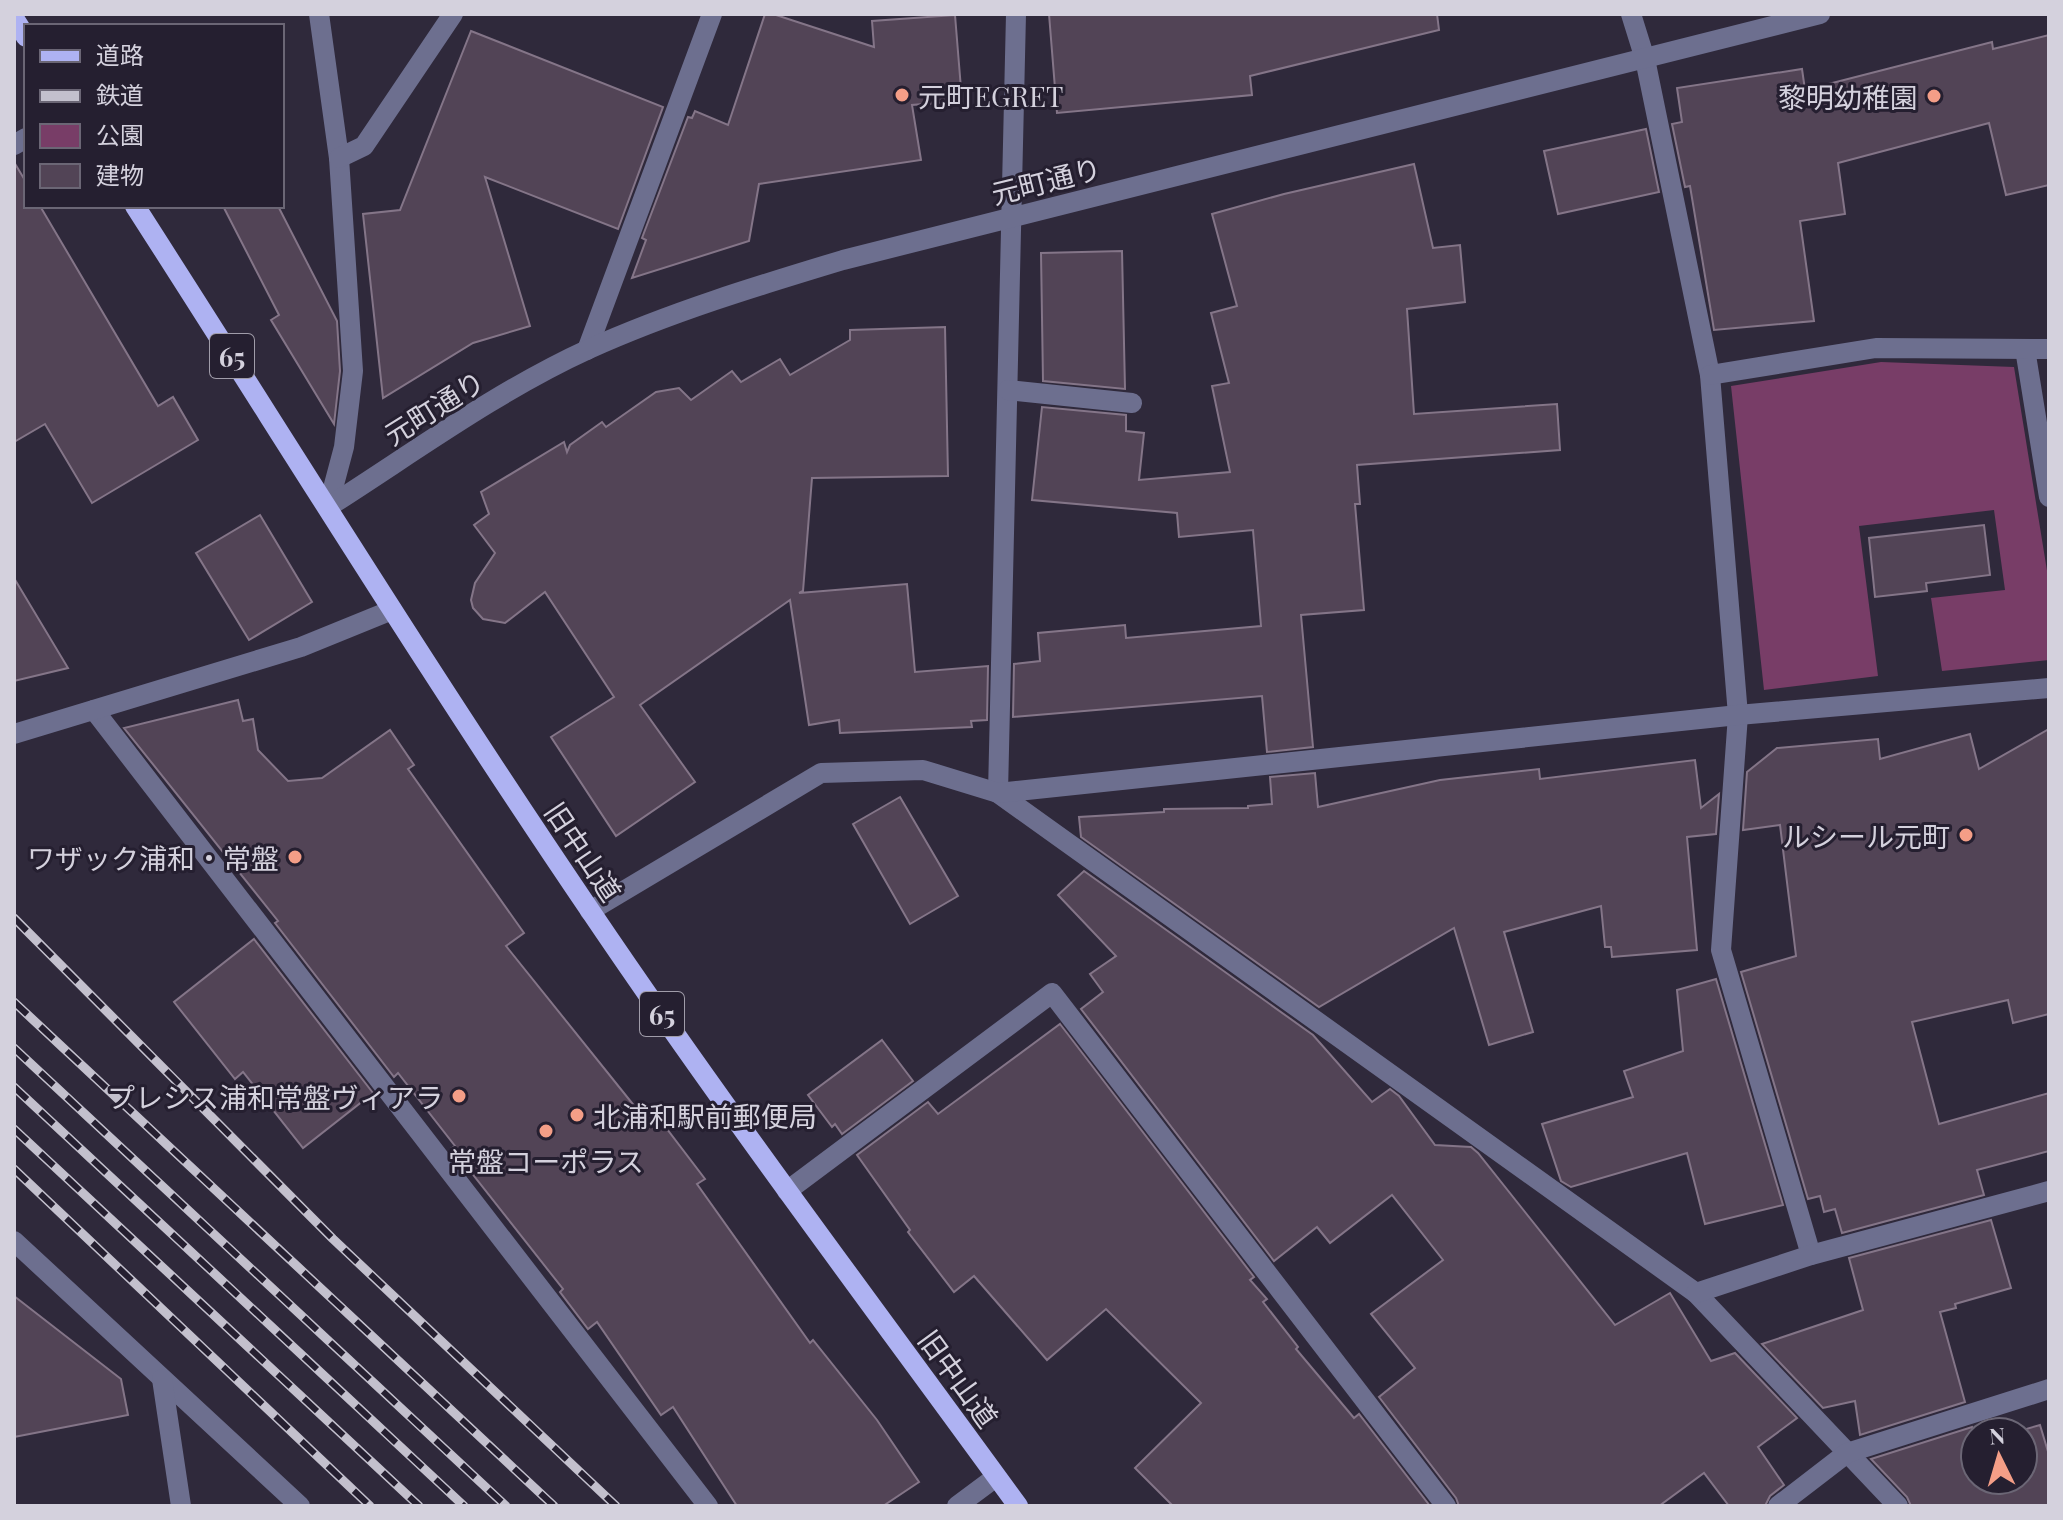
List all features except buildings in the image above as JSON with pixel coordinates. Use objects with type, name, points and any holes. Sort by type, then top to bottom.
[{"type":"main road","name":"旧中山道","points":[[136,208],[392,610],[590,911],[787,1191],[1018,1506]]},
{"type":"street","points":[[319,14],[339,158],[353,371],[344,447],[328,507]]},
{"type":"street","points":[[339,158],[364,146],[453,14]]},
{"type":"street","points":[[587,350],[712,14]]},
{"type":"street","points":[[998,793],[1016,14]]},
{"type":"street","points":[[1631,14],[1645,59],[1710,375],[1738,715],[1721,950],[1811,1255]]},
{"type":"street","name":"元町通り","points":[[328,507],[500,397],[587,350],[708,301],[843,260],[1820,14]]},
{"type":"street","points":[[1710,375],[1876,348],[2049,349]]},
{"type":"street","points":[[2025,349],[2049,497]]},
{"type":"street","points":[[1008,390],[1132,403]]},
{"type":"street","points":[[14,734],[301,647],[392,610]]},
{"type":"street","points":[[998,793],[1738,715],[2049,688]]},
{"type":"street","points":[[94,710],[708,1506]]},
{"type":"street","points":[[590,911],[821,773],[923,770],[998,793],[1696,1293],[1898,1506]]},
{"type":"street","points":[[787,1191],[1052,993],[1446,1506]]},
{"type":"street","points":[[1696,1293],[1811,1255],[2049,1191]]},
{"type":"street","points":[[14,1241],[300,1506]]},
{"type":"street","points":[[162,1379],[181,1506]]},
{"type":"street","points":[[1778,1506],[1847,1453],[2049,1389]]},
{"type":"street","points":[[957,1506],[996,1477]]},
{"type":"green space","points":[[1881,362],[2014,367],[2049,583],[2049,660],[1942,671],[1931,598],[2005,590],[1994,510],[1859,526],[1878,676],[1764,690],[1731,386]]},
{"type":"railway","points":[[14,918],[333,1239],[616,1506]]},
{"type":"railway","points":[[14,1002],[554,1506]]},
{"type":"railway","points":[[14,1048],[506,1506]]},
{"type":"railway","points":[[14,1087],[464,1506]]},
{"type":"railway","points":[[14,1129],[419,1506]]},
{"type":"railway","points":[[14,1169],[370,1506]]},
{"type":"place","name":"元町EGRET","points":[[902,95]]},
{"type":"place","name":"黎明幼稚園","points":[[1934,96]]},
{"type":"place","name":"ルシール元町","points":[[1966,835]]},
{"type":"place","name":"ワザック浦和・常盤","points":[[295,857]]},
{"type":"place","name":"プレシス浦和常盤ヴィアラ","points":[[459,1096]]},
{"type":"place","name":"北浦和駅前郵便局","points":[[577,1115]]},
{"type":"place","name":"常盤コーポラス","points":[[546,1131]]}]
